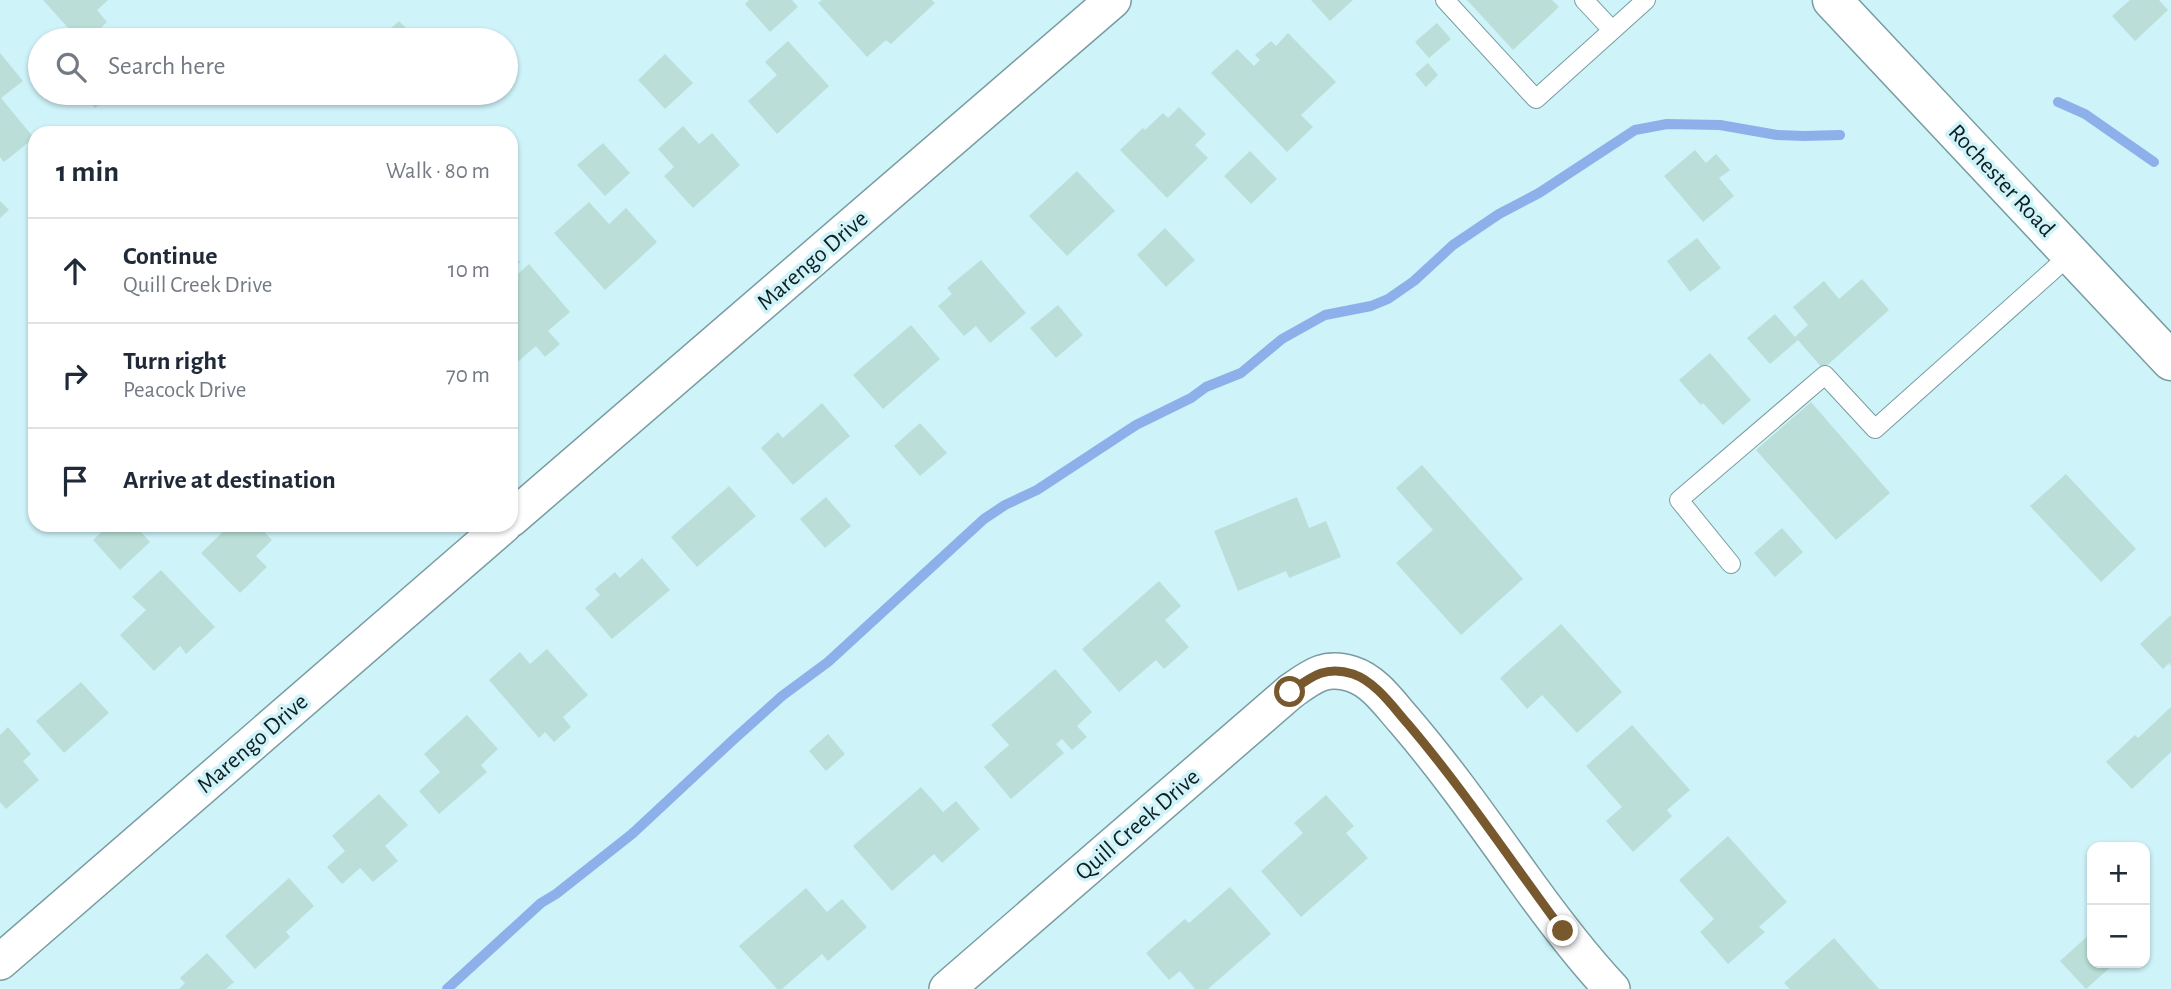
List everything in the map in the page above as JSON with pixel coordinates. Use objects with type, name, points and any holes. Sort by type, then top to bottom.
[{"type":"main road","name":"Rochester Road","points":[[1832,0],[2171,361]]},
{"type":"street","name":"Marengo Drive","points":[[518,513],[1112,0]]},
{"type":"street","name":"Marengo Drive","points":[[0,962],[496,532]]},
{"type":"street","name":"Quill Creek Drive","points":[[947,989],[1290,692],[1315,674],[1333,671],[1362,678],[1390,704],[1437,758],[1563,931],[1612,989]]},
{"type":"lane","points":[[1445,0],[1536,99],[1646,0]]},
{"type":"lane","points":[[1584,0],[1612,30]]},
{"type":"lane","points":[[1731,564],[1679,500],[1825,375],[1875,429],[2071,254]]},
{"type":"building","points":[[43,0],[108,0],[97,10],[107,22],[101,28],[68,28]]},
{"type":"building","points":[[749,0],[792,0],[798,7],[770,32],[745,4]]},
{"type":"building","points":[[822,0],[932,0],[935,3],[891,44],[886,40],[867,57],[818,3]]},
{"type":"building","points":[[1311,0],[1353,0],[1330,21]]},
{"type":"building","points":[[1467,0],[1552,0],[1559,7],[1513,50]]},
{"type":"building","points":[[2130,0],[2159,0],[2168,10],[2135,41],[2112,16]]},
{"type":"building","points":[[399,21],[406,28],[391,28]]},
{"type":"building","points":[[1437,23],[1451,39],[1429,58],[1415,42]]},
{"type":"building","points":[[1288,33],[1336,82],[1301,115],[1313,127],[1287,152],[1211,73],[1237,49],[1254,66],[1260,60],[1255,55],[1271,41],[1276,46]]},
{"type":"building","points":[[788,41],[829,86],[777,134],[748,101],[777,75],[765,62]]},
{"type":"building","points":[[0,53],[23,81],[1,98],[28,131],[28,143],[4,162],[0,157]]},
{"type":"building","points":[[665,54],[693,83],[665,109],[638,80]]},
{"type":"building","points":[[1428,63],[1438,75],[1426,87],[1415,74]]},
{"type":"building","points":[[1179,107],[1206,134],[1195,145],[1208,158],[1167,198],[1120,150],[1163,113],[1168,118]]},
{"type":"building","points":[[683,126],[699,144],[712,133],[740,165],[693,208],[664,176],[674,167],[658,149]]},
{"type":"building","points":[[603,143],[630,173],[605,196],[577,165]]},
{"type":"building","points":[[1695,150],[1706,163],[1716,154],[1730,170],[1719,178],[1734,196],[1703,222],[1664,176]]},
{"type":"building","points":[[1250,151],[1277,179],[1251,204],[1224,176]]},
{"type":"building","points":[[1077,171],[1115,211],[1067,256],[1029,216]]},
{"type":"building","points":[[0,201],[9,210],[0,218]]},
{"type":"building","points":[[589,202],[609,224],[626,208],[657,242],[605,290],[554,233]]},
{"type":"building","points":[[1165,228],[1195,260],[1166,287],[1137,255]]},
{"type":"building","points":[[1697,238],[1721,268],[1690,292],[1667,261]]},
{"type":"building","points":[[981,260],[1026,313],[990,343],[976,326],[964,336],[938,306],[952,294],[947,288]]},
{"type":"building","points":[[529,264],[570,312],[548,331],[560,344],[545,357],[536,346],[518,362],[518,274]]},
{"type":"building","points":[[1862,279],[1889,310],[1823,369],[1798,340],[1770,364],[1747,338],[1775,314],[1795,337],[1808,325],[1793,307],[1824,281],[1839,299]]},
{"type":"building","points":[[1058,305],[1083,335],[1056,358],[1030,328]]},
{"type":"building","points":[[911,325],[940,359],[883,409],[853,375]]},
{"type":"building","points":[[1710,353],[1751,400],[1723,425],[1679,380]]},
{"type":"building","points":[[1811,402],[1890,493],[1836,540],[1756,450]]},
{"type":"building","points":[[822,403],[850,436],[793,485],[761,448],[778,432],[783,438]]},
{"type":"building","points":[[920,423],[947,453],[920,476],[894,446]]},
{"type":"building","points":[[1422,465],[1523,579],[1461,635],[1396,563],[1433,530],[1396,488]]},
{"type":"building","points":[[2066,474],[2136,549],[2101,582],[2030,506]]},
{"type":"building","points":[[729,486],[756,516],[697,567],[671,537]]},
{"type":"building","points":[[826,497],[851,526],[825,548],[800,519]]},
{"type":"building","points":[[1297,497],[1309,528],[1326,521],[1341,557],[1289,578],[1286,571],[1238,591],[1214,531]]},
{"type":"building","points":[[1782,528],[1803,552],[1775,577],[1754,553]]},
{"type":"building","points":[[102,532],[141,532],[150,542],[120,570],[93,540]]},
{"type":"building","points":[[223,532],[265,532],[272,540],[256,556],[267,567],[240,593],[201,553]]},
{"type":"building","points":[[642,558],[670,590],[612,639],[585,608],[600,595],[595,589],[615,572],[620,578]]},
{"type":"building","points":[[161,570],[215,627],[186,654],[180,646],[154,671],[120,635],[146,610],[132,597]]},
{"type":"building","points":[[1159,581],[1181,606],[1165,620],[1189,647],[1164,669],[1156,660],[1119,692],[1082,649]]},
{"type":"building","points":[[2171,615],[2171,666],[2169,663],[2163,669],[2140,644]]},
{"type":"building","points":[[1561,624],[1622,692],[1577,733],[1542,695],[1527,709],[1500,678]]},
{"type":"building","points":[[547,649],[588,695],[563,717],[571,727],[554,742],[545,732],[539,738],[489,680],[520,652],[530,664]]},
{"type":"building","points":[[1055,669],[1092,712],[1077,726],[1087,737],[1072,750],[1062,739],[1056,744],[1064,753],[1011,799],[984,767],[1009,745],[991,725]]},
{"type":"building","points":[[81,682],[109,713],[64,753],[36,721]]},
{"type":"building","points":[[2171,707],[2171,752],[2132,789],[2106,762],[2135,735],[2138,738]]},
{"type":"building","points":[[467,715],[498,749],[481,765],[487,772],[439,814],[419,791],[440,772],[424,754]]},
{"type":"building","points":[[1632,725],[1690,790],[1667,810],[1672,816],[1633,852],[1606,821],[1622,807],[1586,766]]},
{"type":"building","points":[[8,727],[31,754],[23,761],[39,780],[6,809],[0,802],[0,735]]},
{"type":"building","points":[[828,734],[845,754],[826,771],[809,751]]},
{"type":"building","points":[[921,787],[943,812],[956,801],[980,829],[942,863],[934,854],[892,891],[853,846]]},
{"type":"building","points":[[379,794],[408,825],[385,846],[398,861],[373,882],[360,868],[342,884],[327,867],[345,851],[332,836]]},
{"type":"building","points":[[1326,795],[1354,826],[1346,833],[1368,858],[1301,917],[1261,871],[1303,833],[1294,823]]},
{"type":"building","points":[[1728,836],[1787,902],[1759,927],[1765,932],[1728,964],[1700,932],[1714,919],[1679,880]]},
{"type":"building","points":[[289,878],[314,906],[286,932],[290,937],[255,969],[225,936]]},
{"type":"building","points":[[1230,887],[1271,934],[1208,989],[1195,989],[1180,971],[1169,980],[1146,953],[1185,919],[1189,923]]},
{"type":"building","points":[[806,888],[827,912],[842,899],[867,927],[828,961],[822,954],[782,989],[777,989],[739,946]]},
{"type":"building","points":[[2087,937],[2087,968],[2109,968],[2086,989],[2060,961]]},
{"type":"building","points":[[1834,938],[1879,989],[1790,989],[1784,983]]},
{"type":"building","points":[[207,953],[234,982],[226,989],[179,989],[185,983],[180,978]]},
{"type":"waterway","points":[[2058,102],[2085,114],[2154,162]]},
{"type":"waterway","points":[[447,989],[541,903],[632,834],[782,696],[828,662],[984,519],[1005,505],[1037,490],[1136,425],[1191,398],[1206,387],[1241,373],[1282,339],[1325,315],[1371,306],[1388,299],[1414,281],[1453,245],[1635,130],[1667,124],[1720,125],[1777,135],[1840,135]]},
{"type":"route","points":[[1290,692],[1315,674],[1333,671],[1362,678],[1376,689],[1437,758],[1563,931]]}]
